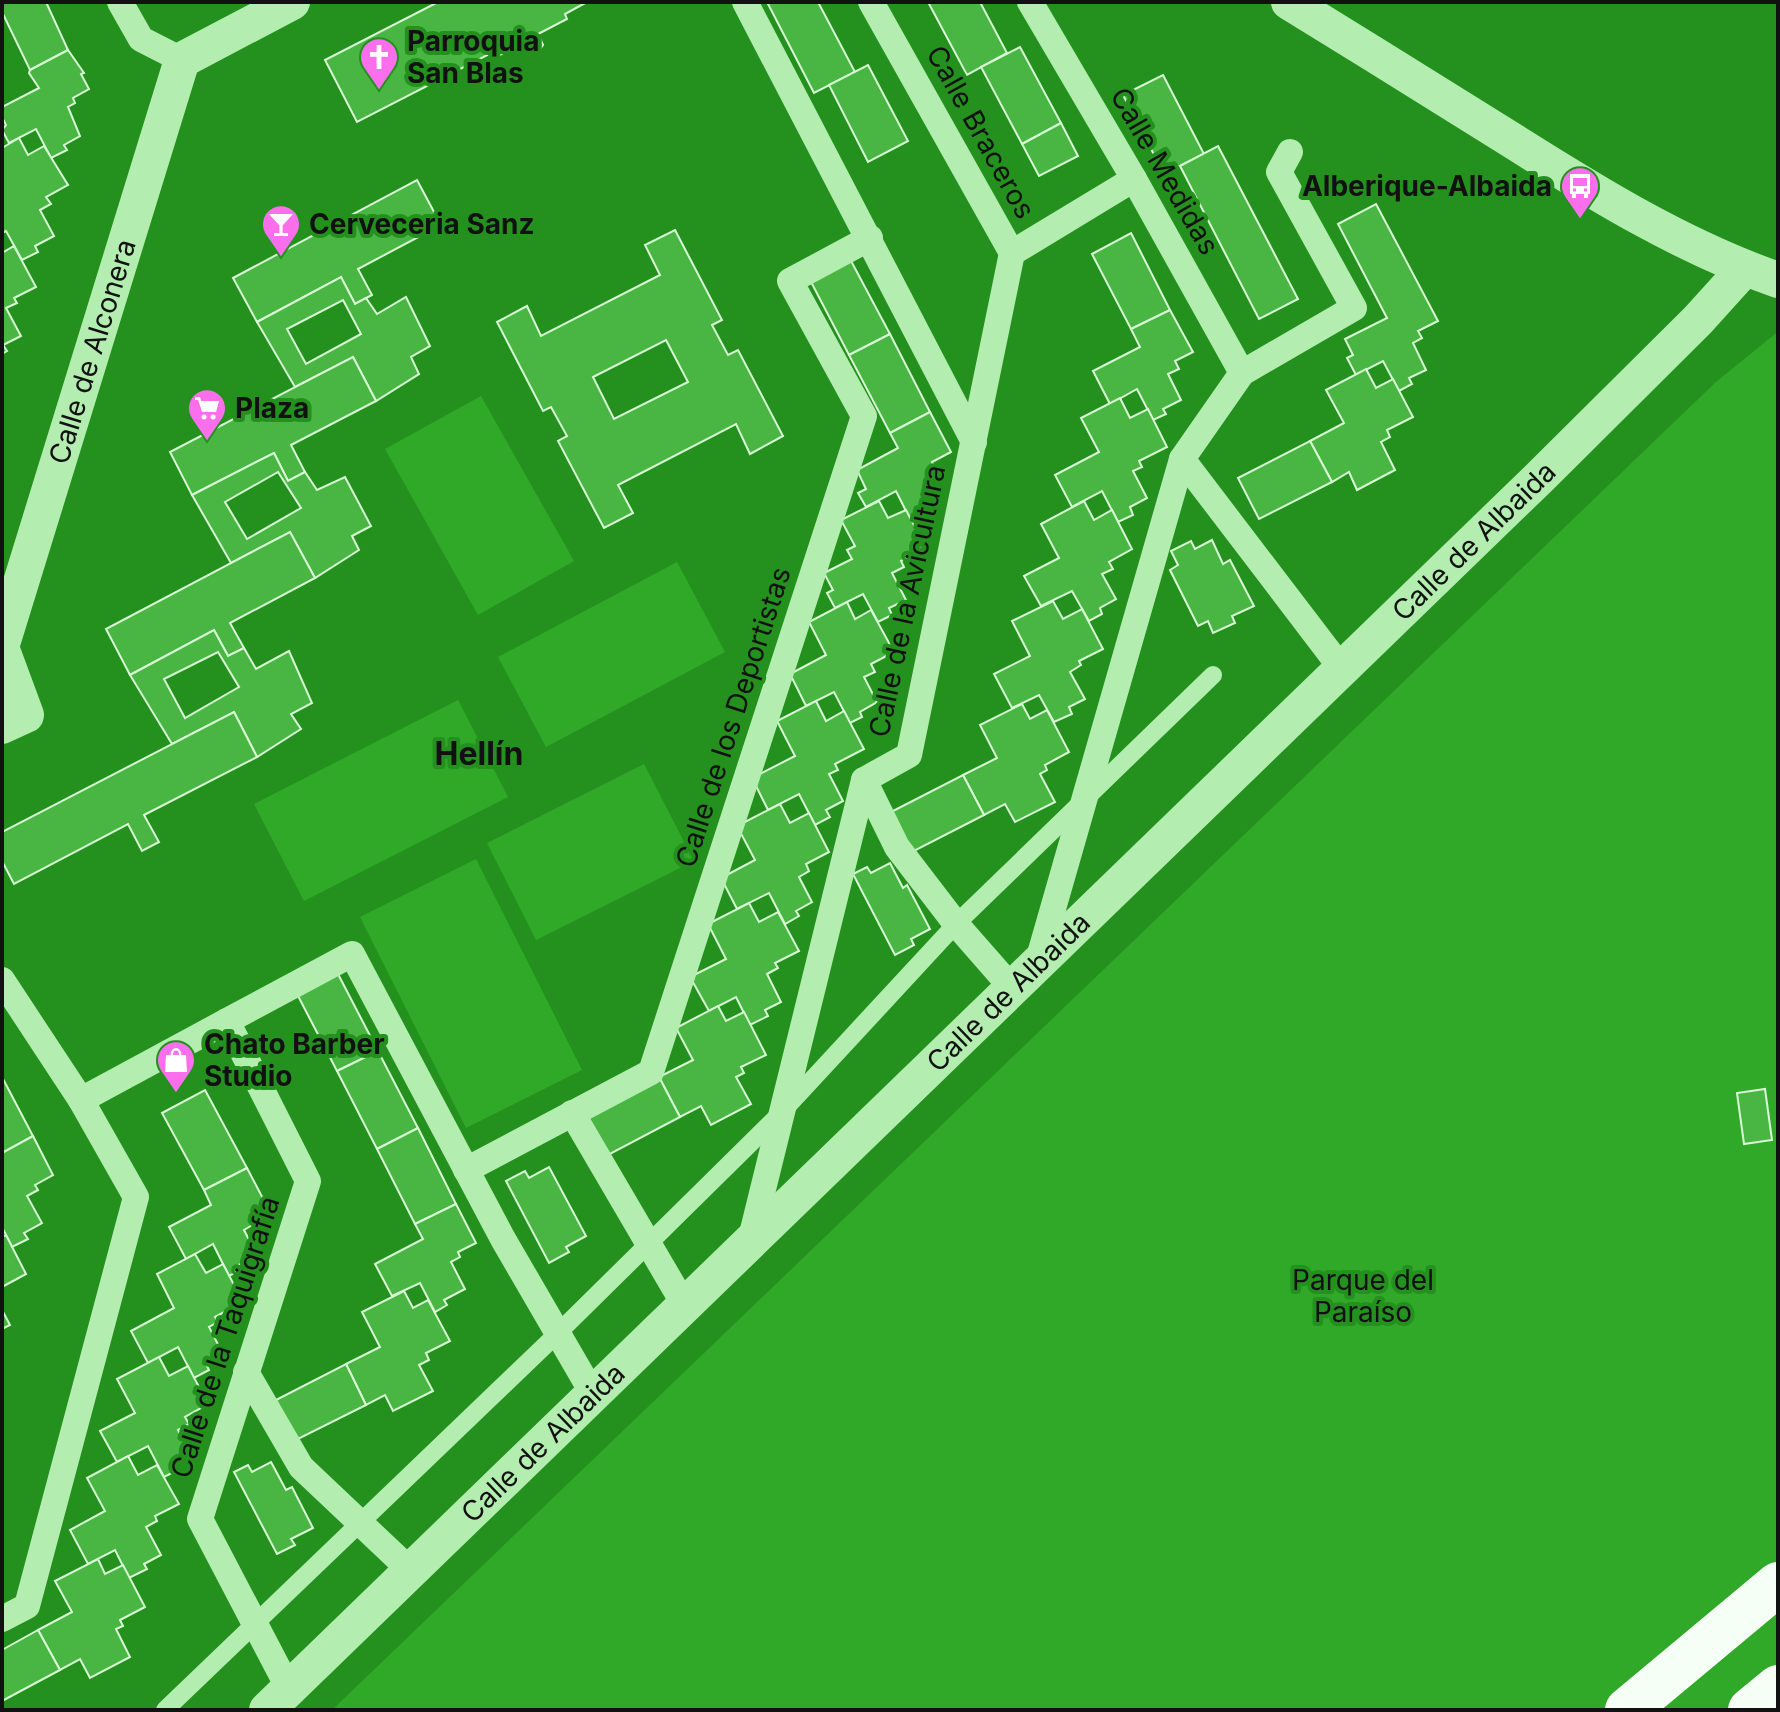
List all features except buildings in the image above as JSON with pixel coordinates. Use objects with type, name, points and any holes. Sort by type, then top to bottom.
[{"type":"main road","points":[[1627,1710],[1778,1584]]},
{"type":"main road","points":[[1750,1710],[1778,1687]]},
{"type":"street","points":[[120,2],[141,39],[182,60],[277,5]]},
{"type":"street","points":[[745,2],[974,442]]},
{"type":"street","name":"Calle Braceros","points":[[871,2],[1012,253],[1134,179]]},
{"type":"street","name":"Calle Medidas","points":[[1030,2],[1134,179],[1242,373]]},
{"type":"street","points":[[1289,2],[1596,193],[1644,220],[1762,274]]},
{"type":"street","name":"Calle de Alconera","points":[[2,644],[182,60]]},
{"type":"street","points":[[864,780],[897,847],[956,924],[1025,976],[1083,803],[1182,459],[1242,373],[1354,308],[1279,172],[1290,152]]},
{"type":"street","name":"Calle de los Deportistas","points":[[466,1170],[651,1072],[864,416],[790,281],[870,238]]},
{"type":"street","name":"Calle de la Avicultura","points":[[864,780],[909,755],[1012,253]]},
{"type":"street","name":"Calle de Albaida","points":[[278,1699],[1563,454],[1762,274]]},
{"type":"street","points":[[1182,459],[1342,669]]},
{"type":"street","points":[[2,650],[26,715],[2,726]]},
{"type":"street","points":[[750,1242],[864,780]]},
{"type":"street","points":[[81,1100],[352,954],[503,1239],[593,1394]]},
{"type":"street","points":[[2,980],[81,1100],[136,1197],[27,1606],[2,1619]]},
{"type":"street","name":"Calle de la Taquigrafía","points":[[227,1021],[308,1181],[200,1519],[255,1625],[278,1699]]},
{"type":"street","points":[[572,1113],[685,1306]]},
{"type":"street","points":[[246,1372],[301,1467],[411,1571]]},
{"type":"lane","points":[[165,1710],[361,1524],[782,1112],[956,924],[1213,675]]},
{"type":"green space","name":"Parque del Paraíso","points":[[1775,334],[1778,335],[1778,1710],[332,1710],[1716,382]]},
{"type":"green space","points":[[481,396],[574,561],[478,615],[385,449]]},
{"type":"green space","points":[[677,562],[725,652],[546,747],[498,657]]},
{"type":"green space","points":[[458,700],[508,797],[304,901],[254,804]]},
{"type":"green space","points":[[644,764],[694,861],[536,940],[487,843]]},
{"type":"green space","points":[[476,859],[582,1070],[466,1128],[360,917]]},
{"type":"place","name":"Parroquia San Blas","points":[[379,91]]},
{"type":"place","name":"Alberique-Albaida","points":[[1580,220]]},
{"type":"place","name":"Cerveceria Sanz","points":[[281,258]]},
{"type":"place","name":"Plaza","points":[[207,442]]},
{"type":"place","name":"Chato Barber Studio","points":[[176,1094]]},
{"type":"district","name":"Hellín","points":[[479,754]]}]
